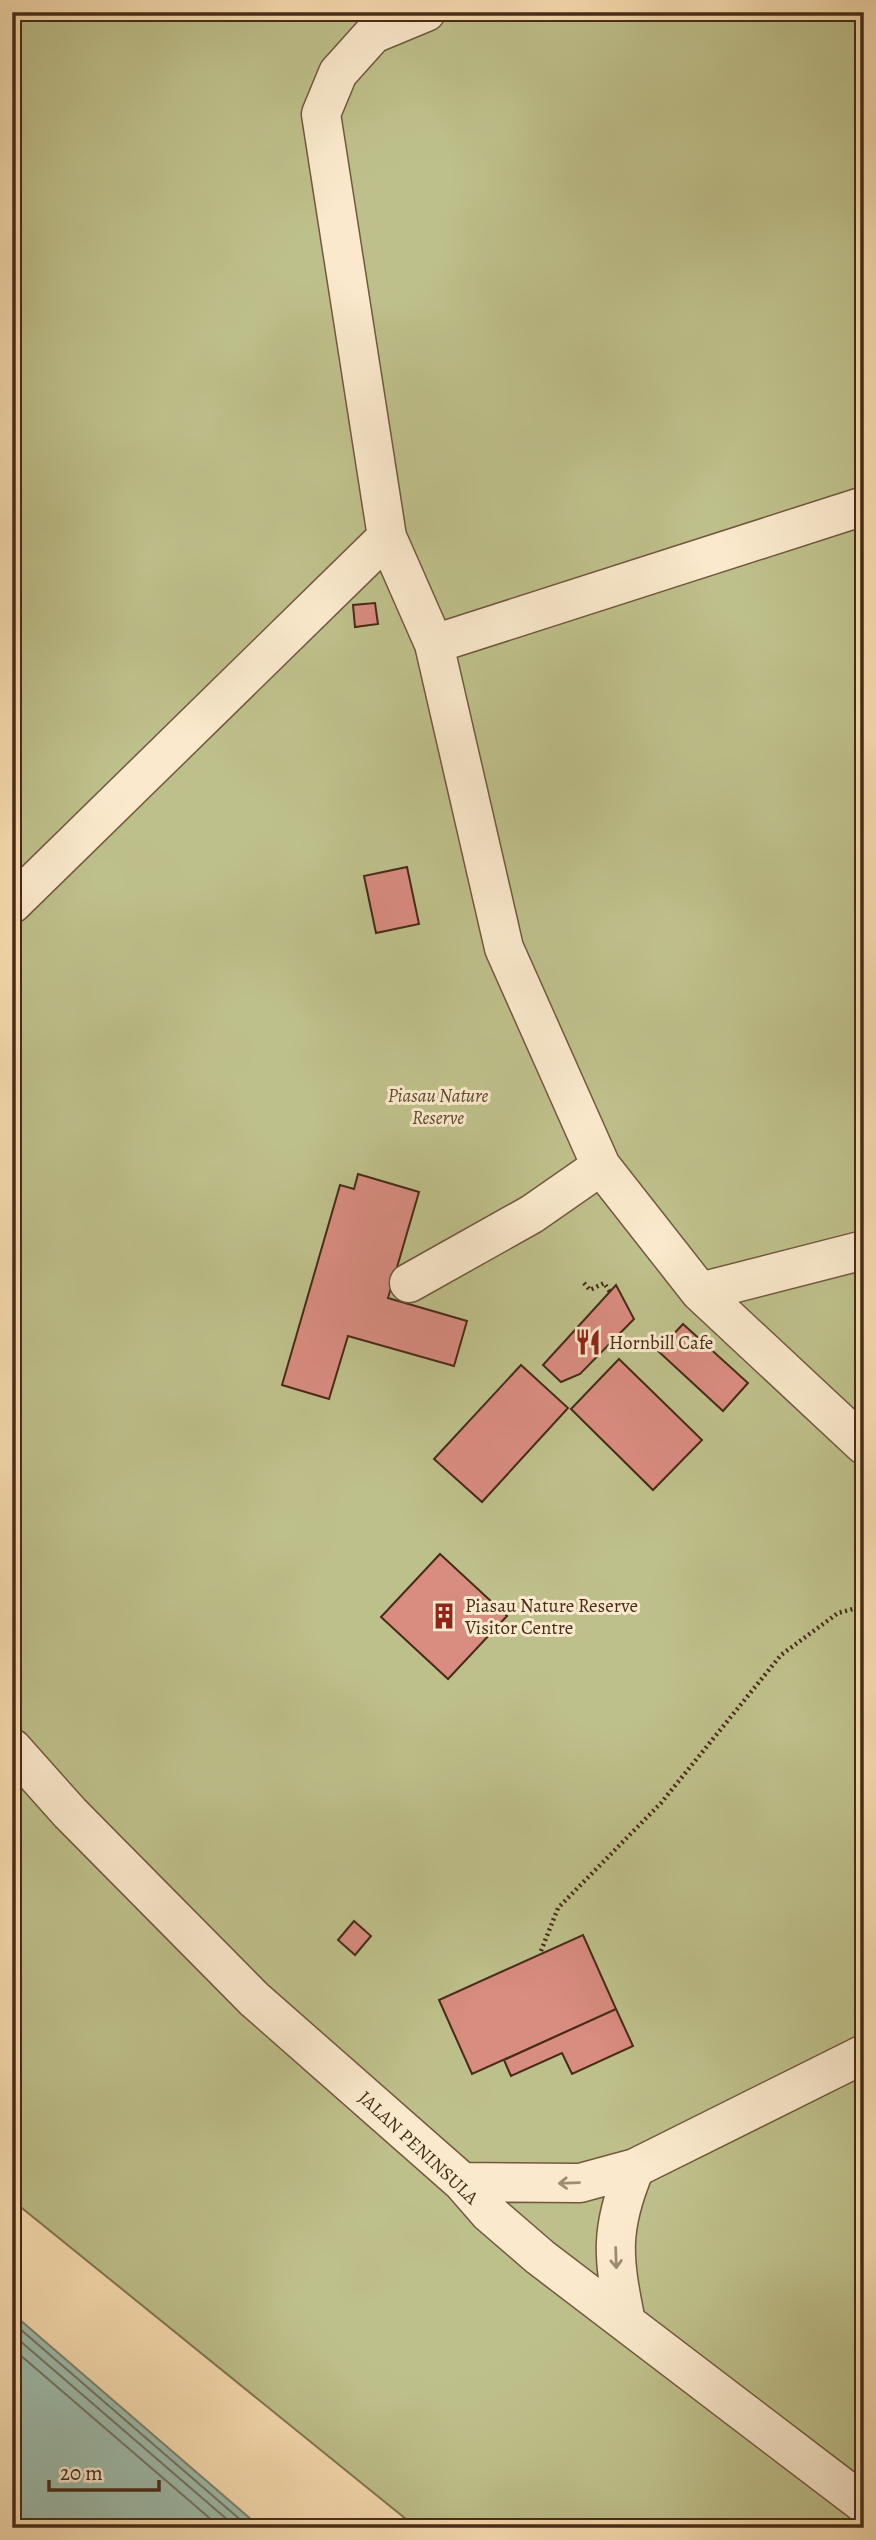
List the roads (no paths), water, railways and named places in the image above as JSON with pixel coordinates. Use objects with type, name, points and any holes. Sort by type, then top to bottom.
[{"type":"street","points":[[426,12],[373,34],[338,73],[321,114],[387,537],[434,645],[504,948],[601,1166],[699,1292],[864,1445]]},
{"type":"street","points":[[434,645],[864,506]]},
{"type":"street","points":[[12,904],[387,537]]},
{"type":"street","points":[[409,1283],[532,1214],[601,1166]]},
{"type":"street","points":[[699,1292],[864,1250]]},
{"type":"street","name":"JALAN PENINSULA","points":[[12,1748],[70,1813],[254,1999],[462,2182],[489,2213],[540,2258],[864,2504]]},
{"type":"street","points":[[462,2182],[580,2183],[635,2168],[864,2054]]},
{"type":"street","points":[[626,2322],[617,2275],[615,2227],[635,2168]]},
{"type":"water","points":[[12,2313],[261,2528],[12,2528]]},
{"type":"place","name":"Hornbill Cafe","points":[[588,1342]]},
{"type":"place","name":"Piasau Nature Reserve Visitor Centre","points":[[444,1616]]},
{"type":"park label","name":"Piasau Nature Reserve","points":[[438,1106]]}]
